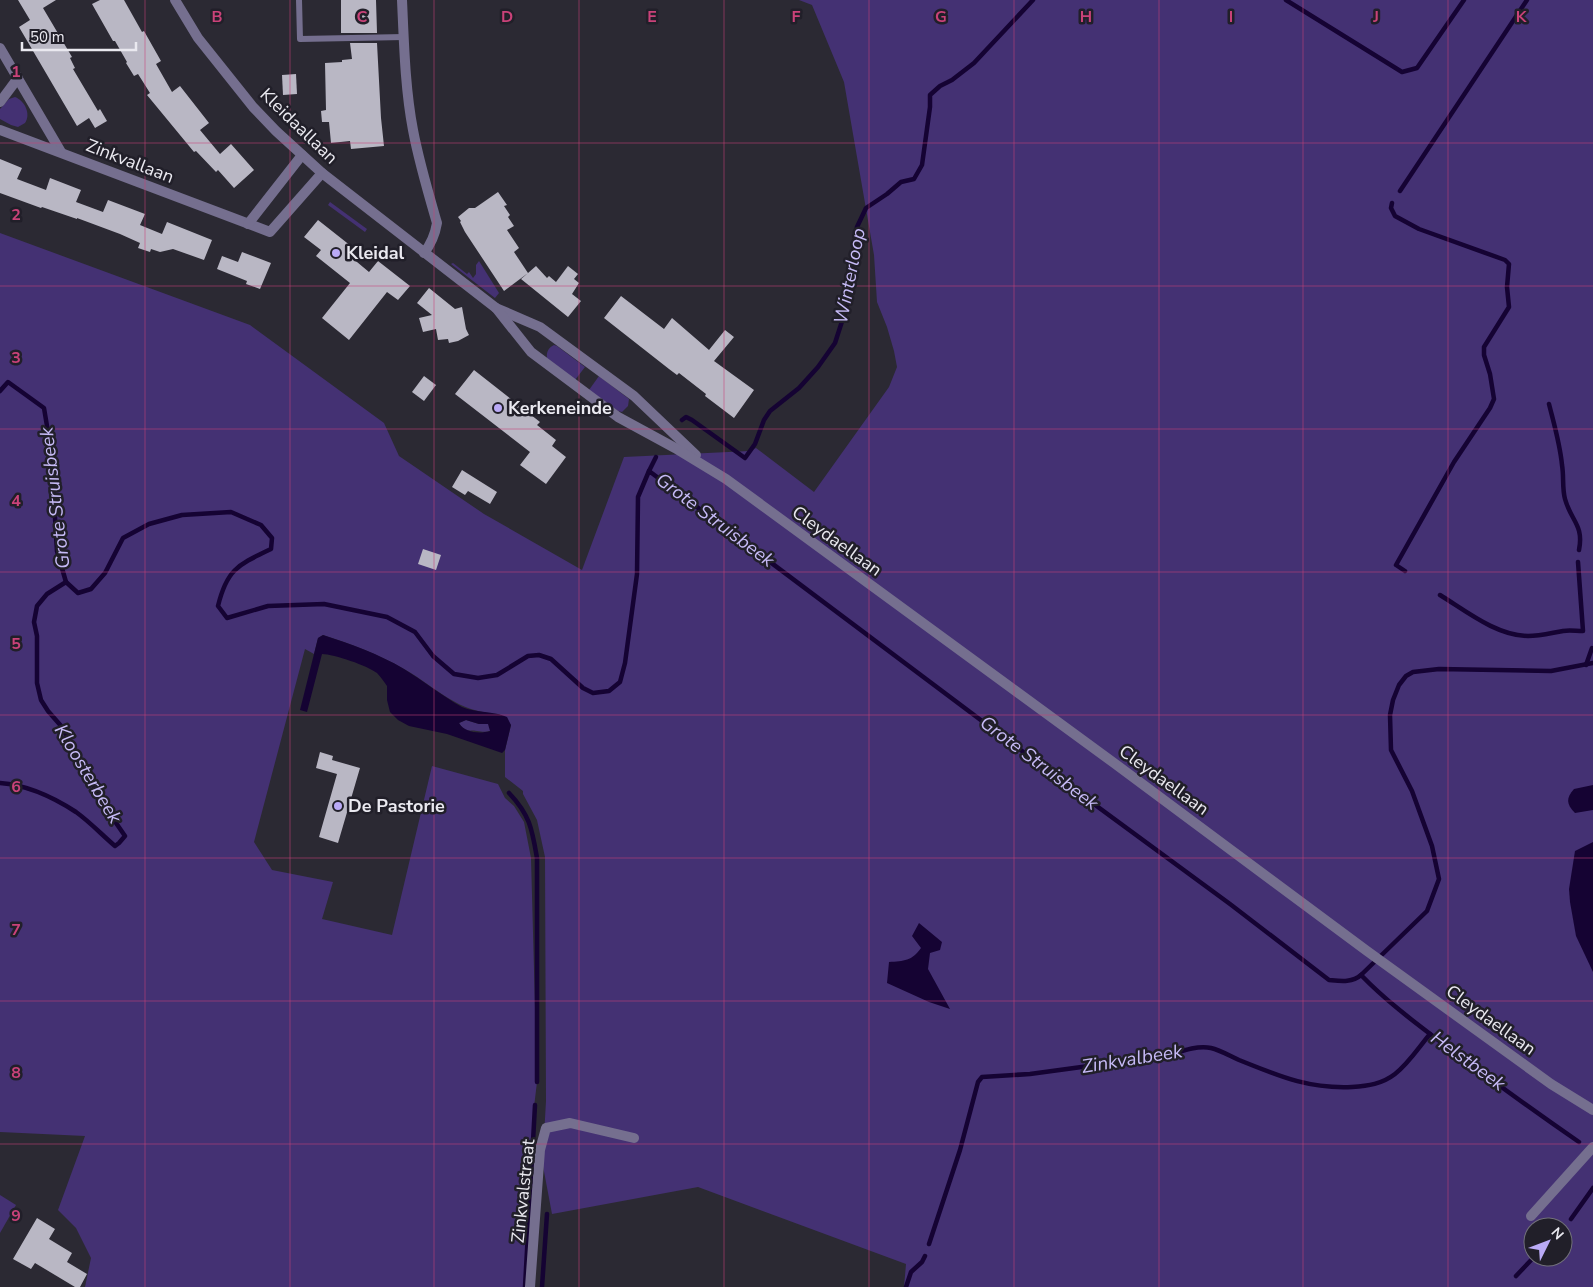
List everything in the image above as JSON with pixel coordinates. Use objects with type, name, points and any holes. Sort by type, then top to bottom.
[{"type":"street","name":"Kleidaallaan","points":[[175,0],[198,38],[253,107],[276,131],[322,173],[424,253]]},
{"type":"street","points":[[402,0],[412,128],[418,157],[437,223],[430,246],[424,253],[496,308],[540,327],[634,396],[677,438],[718,474]]},
{"type":"street","points":[[0,48],[61,152]]},
{"type":"street","points":[[0,102],[18,78]]},
{"type":"street","name":"Zinkvallaan","points":[[0,130],[270,232],[322,173]]},
{"type":"street","points":[[248,224],[302,155]]},
{"type":"street","points":[[496,308],[531,352],[618,417],[676,448],[718,474]]},
{"type":"street","name":"Cleydaellaan","points":[[718,474],[1098,751],[1367,951],[1551,1084],[1593,1110]]},
{"type":"street","name":"Zinkvalstraat","points":[[530,1287],[540,1150],[546,1128],[570,1123],[634,1138]]},
{"type":"street","points":[[1531,1216],[1593,1147]]},
{"type":"lane","points":[[299,0],[300,39],[404,37]]},
{"type":"shaded area","points":[[799,0],[1593,0],[1593,1287],[904,1287],[906,1264],[698,1187],[552,1214],[540,1150],[544,1136],[546,1101],[545,857],[537,820],[523,791],[505,777],[505,750],[511,725],[499,714],[471,709],[459,704],[404,669],[354,646],[323,635],[318,638],[314,654],[305,649],[254,842],[272,870],[333,882],[322,919],[392,935],[432,766],[498,784],[505,798],[514,806],[524,822],[531,858],[537,1082],[534,1107],[527,1265],[523,1287],[85,1287],[91,1258],[76,1228],[58,1210],[85,1136],[0,1132],[0,233],[250,325],[384,423],[399,456],[484,514],[582,570],[624,457],[749,451],[756,448],[814,492],[889,387],[897,367],[887,327],[877,302],[874,255],[844,82],[812,5]]},
{"type":"shaded area","points":[[15,97],[22,101],[27,112],[25,123],[18,127],[0,119],[0,109],[9,99]]},
{"type":"shaded area","points":[[330,202],[367,229],[365,232],[328,205]]},
{"type":"shaded area","points":[[479,261],[499,293],[495,298],[451,264],[453,263],[467,274],[469,272],[473,278]]},
{"type":"shaded area","points":[[554,345],[585,367],[575,380],[547,358],[548,350]]},
{"type":"shaded area","points":[[599,376],[629,399],[628,406],[622,412],[589,390]]},
{"type":"shaded area","points":[[323,635],[385,659],[462,707],[507,717],[511,725],[505,750],[502,753],[447,734],[409,726],[398,720],[390,712],[387,700],[387,686],[377,673],[342,658],[322,654],[307,712],[300,710],[318,638]],"holes":[[[466,720],[479,724],[488,724],[490,731],[473,732],[465,729],[459,723]]]},
{"type":"shaded area","points":[[466,720],[479,724],[489,724],[491,731],[465,730],[459,723]]},
{"type":"shaded area","points":[[1593,785],[1593,810],[1575,813],[1568,801],[1571,792],[1574,789]]},
{"type":"shaded area","points":[[1593,842],[1593,972],[1576,936],[1569,889],[1575,851]]},
{"type":"shaded area","points":[[919,923],[942,942],[940,950],[930,953],[928,969],[950,1009],[929,1002],[887,983],[889,962],[914,956],[921,948],[912,936]]},
{"type":"shaded area","points":[[0,1195],[16,1205],[0,1233]]},
{"type":"building","points":[[18,0],[56,0],[43,8],[72,57],[70,58],[75,68],[73,69],[98,111],[100,109],[107,121],[95,128],[89,118],[77,126],[19,27],[30,20]]},
{"type":"building","points":[[100,0],[124,0],[161,61],[156,64],[172,92],[180,86],[209,123],[200,130],[220,154],[231,144],[254,170],[234,188],[218,170],[216,172],[196,151],[194,152],[147,95],[150,93],[138,74],[134,76],[92,4]]},
{"type":"building","points":[[341,0],[376,0],[377,33],[341,33]]},
{"type":"building","points":[[350,43],[377,43],[384,146],[351,149],[350,141],[331,143],[329,122],[322,122],[321,111],[326,110],[325,63],[342,62],[342,60],[352,59]]},
{"type":"building","points":[[296,74],[297,94],[283,95],[282,75]]},
{"type":"building","points":[[0,159],[22,168],[17,179],[46,190],[50,178],[81,190],[76,202],[103,212],[108,200],[145,214],[140,225],[162,234],[167,222],[212,240],[204,260],[173,249],[160,252],[151,249],[150,252],[138,248],[140,243],[120,234],[0,193]]},
{"type":"building","points":[[498,192],[507,205],[504,206],[514,226],[507,230],[519,248],[514,252],[528,273],[504,291],[465,232],[458,217],[469,208],[475,208]]},
{"type":"building","points":[[318,220],[356,250],[351,257],[369,272],[378,261],[410,286],[398,300],[387,292],[349,340],[322,318],[350,283],[316,256],[321,250],[304,237]]},
{"type":"building","points":[[242,252],[271,263],[260,289],[246,284],[247,281],[217,269],[222,256],[238,262]]},
{"type":"building","points":[[536,266],[547,278],[549,276],[556,282],[568,266],[578,274],[574,279],[579,283],[572,294],[581,301],[568,317],[521,279]]},
{"type":"building","points":[[429,288],[455,309],[462,307],[469,335],[449,343],[448,339],[438,340],[436,329],[423,332],[419,318],[432,315],[417,303]]},
{"type":"building","points":[[621,296],[664,329],[672,318],[709,350],[725,330],[734,337],[714,361],[754,390],[734,418],[679,373],[677,375],[604,318]]},
{"type":"building","name":"Kerkeneinde","points":[[474,370],[540,422],[537,425],[556,440],[552,446],[566,457],[546,484],[520,465],[530,452],[455,394]]},
{"type":"building","points":[[424,376],[436,385],[424,401],[412,392]]},
{"type":"building","points":[[462,470],[497,492],[490,504],[468,491],[465,495],[452,487]]},
{"type":"building","points":[[423,549],[441,555],[436,570],[418,564]]},
{"type":"building","name":"De Pastorie","points":[[320,752],[333,756],[332,760],[360,768],[338,843],[319,837],[337,774],[316,768]]},
{"type":"building","points":[[37,1218],[55,1229],[49,1239],[72,1253],[67,1262],[87,1274],[80,1287],[75,1287],[35,1263],[31,1269],[13,1259]]},
{"type":"waterway","name":"Winterloop","points":[[682,420],[686,417],[692,420],[745,458],[755,444],[764,420],[770,411],[799,388],[818,367],[835,343],[846,309],[857,227],[866,208],[901,182],[914,179],[922,165],[930,95],[974,63],[1033,0]]},
{"type":"waterway","points":[[1286,0],[1402,72],[1417,68],[1464,0]]},
{"type":"waterway","points":[[1400,191],[1527,0]]},
{"type":"waterway","points":[[1392,203],[1391,208],[1395,216],[1419,229],[1505,260],[1509,264],[1507,287],[1509,307],[1484,347],[1484,355],[1490,374],[1494,399],[1454,462],[1396,565],[1405,571]]},
{"type":"waterway","name":"Grote Struisbeek","points":[[0,391],[8,382],[44,408],[51,450],[57,551],[66,582],[78,593],[91,589],[105,573],[123,538],[149,524],[182,515],[231,512],[261,525],[272,538],[271,549],[242,564],[225,584],[218,606],[227,618],[268,606],[324,604],[387,617],[415,632],[433,656],[454,674],[478,678],[497,675],[528,656],[539,655],[551,659],[583,688],[593,693],[609,691],[620,682],[625,663],[637,574],[638,497],[649,471],[1034,760],[1230,904],[1329,980],[1350,980],[1361,975],[1427,911],[1439,879],[1432,846],[1412,791],[1391,750],[1390,715],[1393,700],[1399,685],[1406,676],[1413,672],[1439,669],[1551,671],[1593,663]]},
{"type":"waterway","points":[[1549,404],[1560,449],[1565,499],[1580,535],[1579,550]]},
{"type":"waterway","name":"Winterloop","points":[[649,471],[656,457]]},
{"type":"waterway","points":[[1440,595],[1482,622],[1516,635],[1532,636],[1565,631],[1583,631],[1578,562]]},
{"type":"waterway","name":"Kloosterbeek","points":[[0,783],[30,789],[58,801],[76,812],[115,846],[125,836],[105,807],[62,727],[41,700],[37,683],[37,636],[34,622],[37,606],[47,594],[66,582]]},
{"type":"waterway","points":[[1586,665],[1592,648]]},
{"type":"waterway","points":[[509,793],[522,808],[526,816],[537,858],[537,1082]]},
{"type":"waterway","name":"Helstbeek","points":[[1361,975],[1392,1004],[1424,1029],[1579,1142]]},
{"type":"waterway","name":"Zinkvalbeek","points":[[929,1244],[960,1150],[978,1082],[982,1077],[1030,1074],[1170,1055],[1190,1049],[1206,1047],[1307,1084],[1358,1087],[1380,1082],[1395,1074],[1430,1034]]},
{"type":"waterway","points":[[525,1287],[535,1105]]},
{"type":"waterway","points":[[1572,1217],[1593,1188]]},
{"type":"waterway","points":[[542,1287],[547,1214]]},
{"type":"waterway","name":"Zinkvalbeek","points":[[906,1287],[911,1272],[922,1262],[925,1256]]},
{"type":"waterway","points":[[1516,1276],[1525,1267]]},
{"type":"place","name":"Kleidal","points":[[336,253]]},
{"type":"place","name":"Kerkeneinde","points":[[498,408]]},
{"type":"place","name":"De Pastorie","points":[[338,806]]}]
